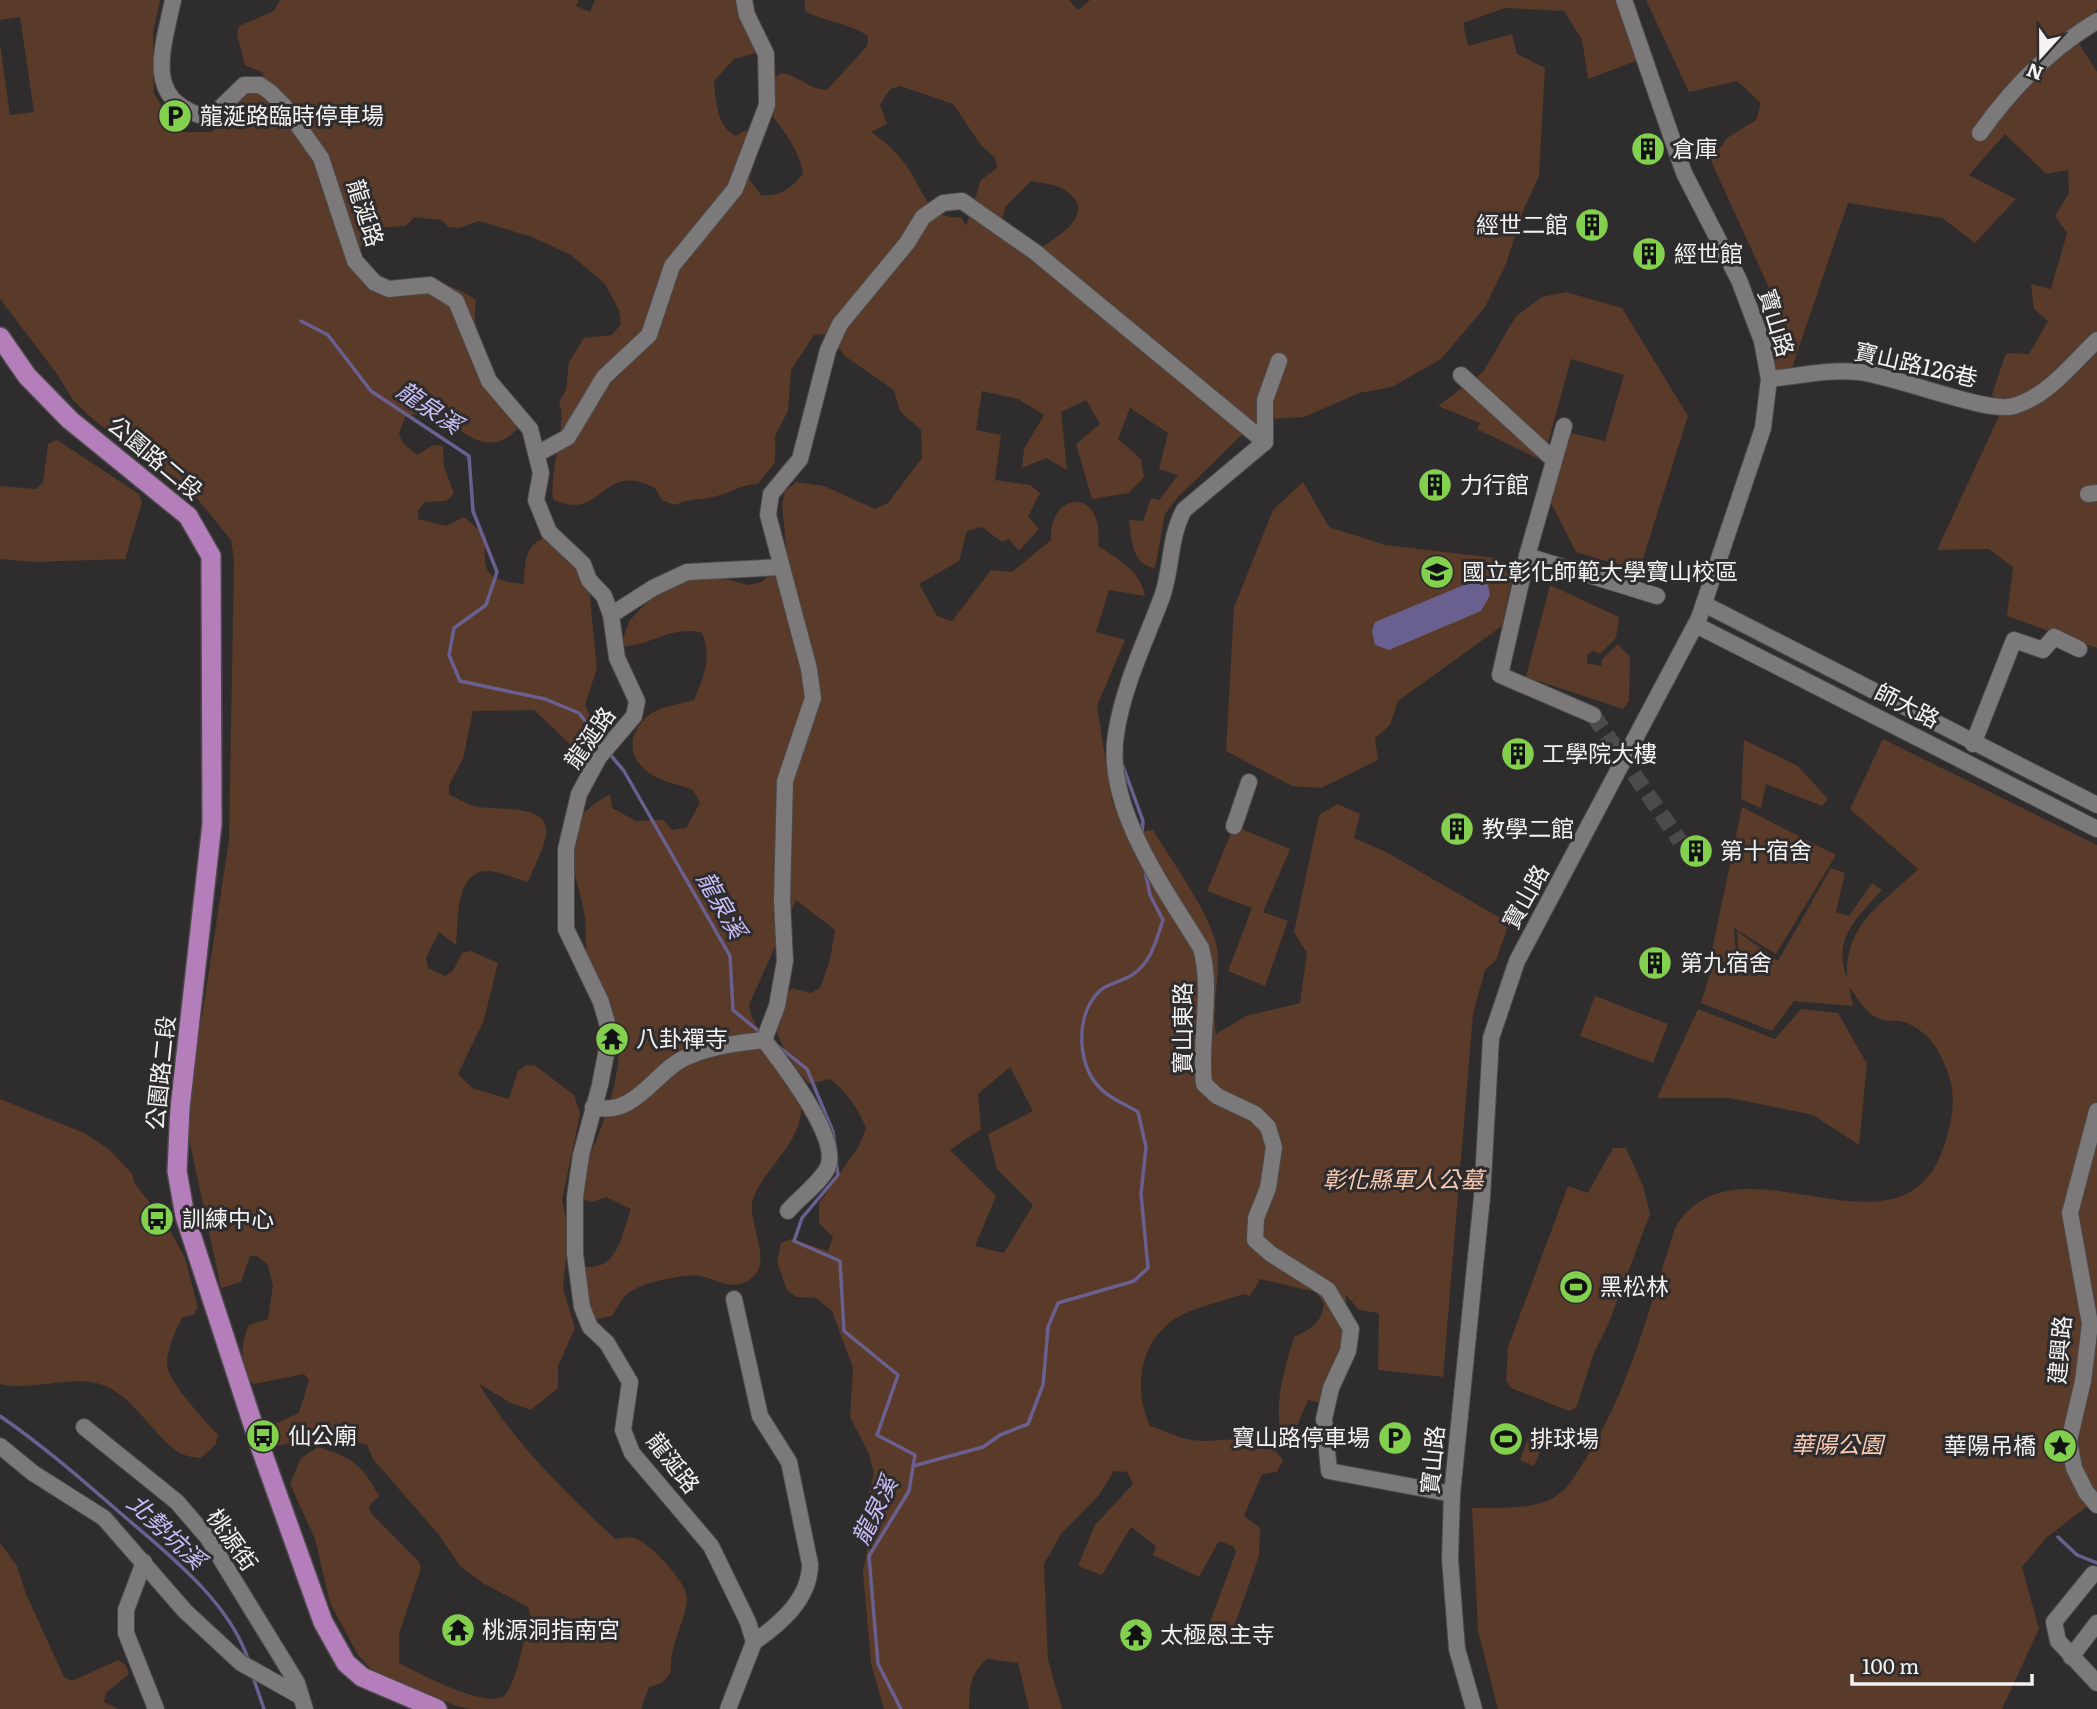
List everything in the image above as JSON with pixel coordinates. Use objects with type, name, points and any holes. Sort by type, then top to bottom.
[{"type":"main road","name":"公園路二段","points":[[0,338],[27,376],[70,419],[188,516],[211,556],[212,824],[180,1108],[177,1171],[185,1216],[260,1447],[323,1622],[346,1663],[362,1677],[379,1687],[437,1709]]},
{"type":"street","name":"龍涎路","points":[[173,0],[159,72],[166,89],[184,108],[210,118],[244,85],[260,85],[277,99],[321,158],[355,261],[363,273],[389,289],[430,285],[456,301],[489,381],[530,429],[541,473],[536,500],[549,532],[583,564],[589,580],[604,596],[611,615],[617,658],[637,701],[634,716],[599,757],[579,794],[566,849],[566,929],[601,1002],[610,1033],[575,1197],[575,1254],[582,1307],[590,1327],[607,1343],[630,1382],[623,1430],[632,1453],[712,1546],[748,1622],[754,1643]]},
{"type":"street","points":[[537,454],[568,437],[604,377],[649,335],[672,266],[735,189],[767,105],[766,54],[747,15],[744,0]]},
{"type":"street","name":"寶山路","points":[[1474,1709],[1457,1649],[1450,1559],[1452,1494],[1482,1198],[1491,1038],[1517,961],[1696,625],[1763,428],[1769,379],[1762,341],[1744,292],[1684,173],[1624,0]]},
{"type":"street","points":[[1980,133],[2002,102],[2040,63],[2097,21]]},
{"type":"street","points":[[764,1040],[777,1006],[785,961],[782,900],[785,782],[813,698],[809,669],[768,515],[771,494],[800,459],[828,350],[840,324],[907,243],[923,217],[943,203],[962,201],[1035,252],[1265,442]]},
{"type":"street","name":"寶山路126巷","points":[[1769,379],[1814,370],[1860,373],[1914,383],[1997,408],[2011,407],[2032,399],[2050,386],[2097,340]]},
{"type":"street","points":[[1265,442],[1265,400],[1279,361]]},
{"type":"street","points":[[1461,375],[1554,460]]},
{"type":"street","points":[[1564,426],[1527,556],[1500,675],[1593,715]]},
{"type":"street","name":"寶山東路","points":[[1265,442],[1184,510],[1177,523],[1163,593],[1124,696],[1115,736],[1114,769],[1125,806],[1146,858],[1201,948],[1206,965],[1201,1056],[1204,1084],[1217,1096],[1255,1114],[1268,1127],[1274,1147],[1268,1188],[1256,1218],[1255,1240],[1271,1254],[1328,1290],[1351,1329],[1348,1351],[1331,1388],[1324,1419],[1329,1471],[1452,1494]]},
{"type":"street","points":[[1527,556],[1657,596]]},
{"type":"street","points":[[611,615],[653,588],[687,572],[781,567]]},
{"type":"street","points":[[1704,604],[1973,744],[2097,805]]},
{"type":"street","name":"師大路","points":[[1696,625],[2097,829]]},
{"type":"street","points":[[1973,744],[2014,640],[2043,650],[2054,636],[2079,649]]},
{"type":"street","points":[[1234,826],[1249,782]]},
{"type":"street","points":[[593,1107],[618,1107],[639,1098],[657,1078],[687,1056],[727,1044],[764,1040]]},
{"type":"street","points":[[764,1040],[788,1071],[815,1114],[830,1153],[828,1167],[788,1211]]},
{"type":"street","name":"建興路","points":[[2097,1111],[2070,1213],[2092,1337],[2069,1450],[2086,1492],[2097,1505]]},
{"type":"street","points":[[727,1709],[754,1643],[779,1624],[803,1594],[810,1574],[789,1462],[760,1416],[734,1299]]},
{"type":"street","name":"桃源街","points":[[84,1427],[177,1502],[208,1538],[297,1683],[302,1702]]},
{"type":"street","points":[[0,1446],[33,1473],[104,1518],[185,1611],[242,1663],[302,1702]]},
{"type":"street","points":[[144,1562],[126,1610],[126,1633],[156,1709]]},
{"type":"street","points":[[2092,1574],[2054,1622],[2058,1641],[2097,1683]]},
{"type":"street","points":[[2071,1657],[2097,1623]]},
{"type":"green space","name":"彰化縣軍人公墓","points":[[0,0],[160,0],[153,33],[154,93],[174,127],[182,132],[211,132],[220,126],[232,98],[257,86],[264,73],[245,65],[237,35],[239,26],[274,11],[280,0],[579,0],[576,6],[590,12],[595,0],[751,0],[762,51],[734,59],[714,81],[715,96],[724,125],[735,136],[753,127],[762,132],[749,179],[761,195],[774,195],[785,190],[803,174],[794,147],[765,107],[773,79],[781,73],[815,88],[827,90],[867,46],[868,36],[861,32],[805,11],[805,0],[1069,0],[1078,10],[1090,0],[1619,0],[1641,59],[1588,79],[1582,40],[1564,11],[1505,8],[1463,23],[1468,46],[1512,34],[1517,54],[1545,68],[1539,176],[1523,211],[1506,264],[1485,307],[1441,359],[1392,387],[1359,393],[1304,417],[1269,419],[1250,427],[1177,498],[1165,514],[1155,568],[1147,566],[1137,557],[1129,520],[1143,521],[1151,498],[1159,500],[1178,475],[1159,469],[1168,433],[1130,408],[1118,439],[1141,459],[1144,477],[1129,493],[1092,499],[1076,444],[1100,424],[1086,400],[1061,412],[1067,470],[1046,458],[1022,468],[1024,449],[1044,415],[1018,399],[982,391],[976,430],[1001,435],[995,480],[1030,485],[1040,493],[1028,516],[1039,529],[1019,551],[1009,539],[1002,542],[982,527],[967,531],[959,561],[919,584],[937,616],[952,621],[991,570],[1012,572],[1051,540],[1058,511],[1067,504],[1076,502],[1086,505],[1093,513],[1098,526],[1098,546],[1128,566],[1138,579],[1145,596],[1109,590],[1096,632],[1125,640],[1097,706],[1112,801],[1135,832],[1153,830],[1190,888],[1214,935],[1218,959],[1216,1034],[1246,1016],[1300,1003],[1307,953],[1294,932],[1319,815],[1338,804],[1360,814],[1354,838],[1386,852],[1509,923],[1496,960],[1485,970],[1473,1014],[1443,1377],[1378,1370],[1379,1313],[1359,1310],[1346,1295],[1346,1324],[1325,1397],[1322,1403],[1308,1400],[1295,1431],[1284,1441],[1280,1428],[1279,1402],[1283,1375],[1294,1337],[1314,1325],[1324,1304],[1316,1292],[1260,1279],[1250,1296],[1243,1294],[1176,1318],[1154,1340],[1147,1353],[1141,1382],[1150,1426],[1200,1441],[1251,1440],[1273,1449],[1283,1460],[1277,1472],[1262,1474],[1244,1516],[1260,1528],[1259,1556],[1227,1647],[1204,1638],[1236,1552],[1233,1546],[1219,1541],[1199,1577],[1153,1555],[1156,1546],[1131,1527],[1102,1575],[1078,1566],[1095,1525],[1133,1484],[1127,1472],[1114,1471],[1099,1495],[1061,1534],[1044,1564],[1048,1660],[1062,1709],[1029,1709],[1018,1663],[987,1659],[974,1676],[970,1688],[969,1709],[884,1709],[871,1663],[863,1572],[867,1552],[864,1512],[874,1474],[869,1454],[850,1417],[853,1368],[832,1311],[816,1298],[796,1297],[787,1290],[777,1262],[781,1243],[791,1239],[828,1251],[833,1237],[819,1223],[819,1203],[859,1146],[866,1128],[851,1101],[830,1079],[810,1084],[804,1078],[785,1050],[776,1028],[776,1010],[792,988],[811,993],[820,988],[830,960],[835,930],[796,900],[749,1005],[752,1018],[800,1101],[801,1115],[791,1141],[753,1199],[753,1220],[760,1254],[757,1273],[749,1280],[736,1285],[698,1276],[661,1280],[627,1294],[612,1316],[597,1319],[592,1313],[586,1294],[586,1267],[597,1266],[612,1256],[631,1209],[606,1197],[592,1202],[578,1198],[578,1185],[612,1094],[619,1057],[619,1037],[615,1019],[593,978],[588,962],[584,912],[569,846],[571,833],[590,807],[610,794],[612,808],[636,821],[663,820],[672,830],[686,828],[700,803],[693,790],[667,782],[643,768],[637,761],[632,744],[638,727],[652,713],[694,700],[704,675],[706,659],[702,633],[680,632],[641,644],[620,646],[630,620],[649,600],[653,586],[708,574],[748,585],[762,582],[780,561],[786,547],[782,504],[785,491],[796,482],[824,486],[875,509],[888,503],[922,458],[921,430],[900,411],[894,390],[846,357],[827,334],[814,335],[791,370],[788,411],[775,436],[775,462],[758,484],[675,505],[662,500],[655,488],[637,481],[623,481],[612,485],[582,504],[569,505],[553,499],[552,487],[561,423],[559,402],[566,390],[569,362],[584,338],[612,335],[621,324],[619,310],[605,284],[571,255],[532,237],[479,221],[460,228],[449,227],[441,220],[414,217],[406,226],[376,229],[367,236],[359,252],[362,259],[371,271],[391,284],[406,287],[445,285],[476,300],[475,316],[481,349],[495,381],[522,424],[506,438],[491,443],[478,440],[437,418],[422,414],[405,417],[399,434],[403,443],[417,455],[433,445],[443,446],[444,466],[454,494],[446,501],[425,502],[418,510],[418,519],[446,526],[464,517],[486,536],[485,559],[489,572],[494,577],[511,582],[524,584],[527,555],[534,544],[548,536],[565,545],[589,588],[597,668],[585,705],[593,723],[590,741],[571,745],[534,710],[473,711],[463,759],[449,785],[449,794],[474,806],[531,812],[545,824],[546,835],[528,882],[489,871],[478,873],[470,879],[461,899],[456,945],[439,932],[426,958],[428,968],[445,976],[453,971],[462,953],[471,951],[498,963],[484,1020],[458,1074],[472,1088],[509,1099],[518,1071],[526,1065],[536,1066],[574,1095],[580,1114],[562,1200],[569,1230],[563,1288],[575,1328],[558,1366],[558,1388],[531,1410],[511,1403],[479,1384],[509,1427],[559,1485],[615,1539],[635,1538],[651,1549],[668,1565],[682,1584],[687,1599],[673,1651],[671,1672],[662,1683],[649,1687],[641,1709],[471,1709],[456,1706],[372,1670],[358,1655],[330,1603],[315,1539],[290,1484],[301,1458],[318,1447],[348,1459],[361,1470],[379,1496],[369,1506],[371,1513],[419,1562],[421,1568],[399,1634],[399,1663],[467,1694],[495,1699],[504,1696],[517,1670],[530,1614],[528,1607],[483,1583],[460,1566],[439,1535],[373,1459],[367,1445],[325,1434],[274,1447],[266,1428],[299,1413],[309,1380],[304,1374],[254,1384],[245,1371],[242,1356],[246,1332],[249,1325],[268,1319],[273,1285],[268,1265],[257,1256],[250,1256],[241,1282],[221,1288],[188,1134],[187,1114],[229,840],[234,560],[231,540],[186,485],[95,421],[73,400],[57,374],[0,299],[0,44],[10,115],[34,112],[20,17],[0,20]],"holes":[[[900,86],[953,104],[981,145],[995,158],[997,168],[981,180],[966,226],[961,217],[950,217],[934,209],[902,160],[871,132],[887,124],[880,105],[890,89]],[[1031,181],[1063,189],[1074,197],[1078,206],[1077,214],[1065,231],[1039,249],[1013,241],[1016,229],[1002,219],[1006,206]],[[1010,1067],[1033,1111],[988,1134],[997,1169],[1033,1205],[1004,1253],[975,1246],[996,1196],[950,1150],[981,1129],[978,1094]]]},
{"type":"green space","points":[[1646,0],[2097,0],[2097,9],[2075,37],[2097,72],[2097,648],[2007,616],[2013,567],[1989,549],[1937,550],[2000,414],[1992,394],[2006,353],[2029,354],[2048,321],[2034,309],[2031,284],[2051,289],[2067,233],[2055,216],[2069,193],[2068,170],[2046,174],[2005,134],[1969,175],[2016,199],[1975,243],[1942,218],[1848,203],[1792,368],[1775,370],[1775,319],[1770,290],[1711,161],[1727,138],[1756,120],[1761,103],[1737,81],[1689,92]]},
{"type":"green space","points":[[1566,292],[1622,308],[1688,416],[1639,571],[1576,552],[1551,503],[1571,433],[1605,441],[1624,375],[1571,359],[1543,461],[1477,429],[1480,423],[1438,406],[1483,372],[1516,316],[1542,297]]},
{"type":"green space","points":[[57,440],[139,494],[142,503],[125,559],[33,562],[0,559],[0,486],[36,489],[43,483],[48,444]]},
{"type":"green space","points":[[1303,482],[1329,527],[1385,545],[1497,558],[1512,578],[1502,626],[1398,701],[1390,725],[1375,738],[1378,760],[1321,788],[1292,786],[1226,751],[1234,607],[1273,510]]},
{"type":"green space","points":[[1550,585],[1619,617],[1616,638],[1600,654],[1593,651],[1587,655],[1587,663],[1601,666],[1602,659],[1618,644],[1630,657],[1629,701],[1623,709],[1526,677]]},
{"type":"green space","name":"華陽公園","points":[[1883,739],[2097,845],[2097,1513],[2089,1505],[2047,1537],[2022,1567],[2039,1629],[2002,1709],[1498,1709],[1478,1631],[1472,1508],[1537,1504],[1556,1496],[1571,1481],[1599,1436],[1625,1379],[1675,1228],[1703,1200],[1738,1190],[1777,1191],[1859,1202],[1896,1198],[1925,1180],[1946,1140],[1952,1116],[1953,1095],[1949,1075],[1936,1048],[1929,1038],[1910,1024],[1873,1016],[1849,987],[1853,1006],[1794,1001],[1772,1031],[1701,1003],[1714,961],[1740,975],[1737,931],[1778,961],[1831,868],[1845,873],[1836,912],[1849,916],[1872,883],[1882,890],[1856,920],[1845,940],[1843,964],[1847,978],[1848,959],[1859,929],[1868,916],[1918,869],[1850,809]]},
{"type":"green space","points":[[1744,740],[1798,766],[1828,799],[1822,806],[1766,784],[1761,808],[1741,799]]},
{"type":"green space","points":[[1742,807],[1836,855],[1776,954],[1734,928],[1737,969],[1711,955]]},
{"type":"green space","points":[[1234,826],[1290,849],[1263,912],[1288,921],[1265,986],[1228,971],[1252,908],[1207,891]]},
{"type":"green space","points":[[1595,996],[1668,1024],[1653,1063],[1580,1036]]},
{"type":"green space","points":[[1698,1009],[1775,1039],[1801,1009],[1838,1013],[1867,1064],[1859,1145],[1813,1115],[1730,1098],[1657,1098]]},
{"type":"green space","points":[[0,1099],[84,1133],[109,1149],[132,1174],[135,1184],[165,1222],[185,1258],[198,1307],[193,1315],[183,1317],[172,1340],[167,1364],[174,1381],[188,1401],[218,1435],[216,1444],[201,1458],[180,1453],[125,1399],[103,1385],[78,1381],[26,1386],[0,1384]]},
{"type":"green space","name":"黑松林","points":[[1613,1148],[1626,1148],[1643,1186],[1650,1214],[1608,1325],[1594,1353],[1576,1408],[1569,1411],[1511,1388],[1506,1381],[1508,1347],[1568,1186],[1588,1193]]},
{"type":"green space","name":"排球場","points":[[1505,1421],[1519,1427],[1508,1456],[1493,1451]]},
{"type":"green space","name":"排球場","points":[[1531,1431],[1546,1437],[1534,1466],[1520,1460]]},
{"type":"green space","points":[[0,1543],[17,1566],[26,1594],[64,1677],[72,1681],[118,1660],[126,1665],[129,1674],[106,1693],[104,1702],[119,1709],[0,1709]]},
{"type":"shaded area","points":[[1481,581],[1488,585],[1490,595],[1481,611],[1389,650],[1375,645],[1372,631],[1375,622],[1471,582]]},
{"type":"waterway","name":"龍泉溪","points":[[301,321],[328,335],[371,391],[469,456],[473,511],[497,572],[486,605],[454,628],[449,655],[460,681],[545,699],[579,713],[604,746]]},
{"type":"waterway","name":"龍泉溪","points":[[608,752],[624,771],[730,956],[733,1010],[761,1033]]},
{"type":"waterway","points":[[1123,766],[1143,821],[1142,835]]},
{"type":"waterway","points":[[913,1466],[983,1447],[1000,1435],[1028,1424],[1043,1385],[1048,1327],[1058,1303],[1134,1281],[1148,1268],[1141,1194],[1146,1147],[1138,1112],[1110,1096],[1094,1081],[1088,1070],[1082,1044],[1084,1018],[1095,996],[1103,988],[1138,970],[1155,943],[1163,920],[1150,895],[1145,871]]},
{"type":"waterway","name":"龍泉溪","points":[[778,1046],[807,1069],[833,1132],[835,1145]]},
{"type":"waterway","name":"龍泉溪","points":[[836,1160],[838,1175],[802,1218],[794,1241],[840,1261],[844,1331],[898,1375],[877,1435],[915,1455],[909,1491],[869,1556],[878,1664],[901,1709]]},
{"type":"waterway","name":"北勢坑溪","points":[[0,1416],[75,1474],[193,1578],[226,1616],[248,1659]]},
{"type":"waterway","points":[[2058,1537],[2077,1555],[2097,1563]]},
{"type":"waterway","name":"北勢坑溪","points":[[253,1677],[264,1709]]},
{"type":"tunnel","points":[[1593,715],[1680,841]]},
{"type":"place","name":"龍涎路臨時停車場","points":[[175,116]]},
{"type":"place","name":"倉庫","points":[[1648,149]]},
{"type":"place","name":"經世二館","points":[[1592,225]]},
{"type":"place","name":"經世館","points":[[1649,254]]},
{"type":"place","name":"力行館","points":[[1435,485]]},
{"type":"place","name":"國立彰化師範大學寶山校區","points":[[1437,572]]},
{"type":"place","name":"工學院大樓","points":[[1518,754]]},
{"type":"place","name":"教學二館","points":[[1457,829]]},
{"type":"place","name":"第十宿舍","points":[[1696,851]]},
{"type":"place","name":"第九宿舍","points":[[1655,963]]},
{"type":"place","name":"八卦禪寺","points":[[612,1039]]},
{"type":"place","name":"訓練中心","points":[[157,1219]]},
{"type":"place","name":"黑松林","points":[[1576,1287]]},
{"type":"place","name":"仙公廟","points":[[263,1436]]},
{"type":"place","name":"寶山路停車場","points":[[1395,1438]]},
{"type":"place","name":"排球場","points":[[1506,1439]]},
{"type":"place","name":"華陽吊橋","points":[[2060,1446]]},
{"type":"place","name":"桃源洞指南宮","points":[[458,1630]]},
{"type":"place","name":"太極恩主寺","points":[[1136,1635]]}]
